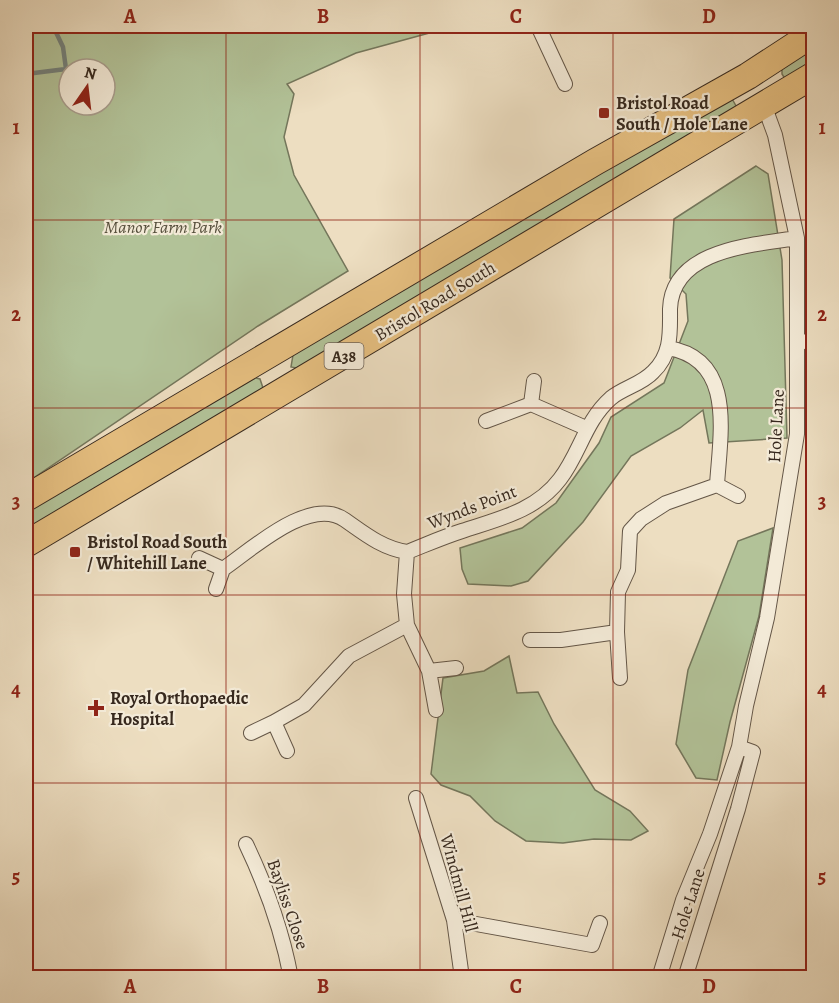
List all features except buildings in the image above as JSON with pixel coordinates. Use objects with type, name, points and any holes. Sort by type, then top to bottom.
[{"type":"highway","name":"Bristol Road South","points":[[26,498],[771,62],[813,33]]},
{"type":"highway","points":[[771,62],[776,78],[788,91]]},
{"type":"highway","name":"Bristol Road South","points":[[26,544],[813,75]]},
{"type":"highway","points":[[743,78],[759,89],[759,109]]},
{"type":"highway","points":[[267,355],[287,390]]},
{"type":"street","points":[[538,26],[565,84]]},
{"type":"street","name":"Hole Lane","points":[[659,978],[682,900],[710,834],[739,747],[767,618],[797,434],[797,238],[775,135],[759,109]]},
{"type":"street","name":"Wynds Point","points":[[406,552],[514,514],[539,499],[560,480],[576,455],[586,428],[611,398],[653,372],[668,348],[674,289],[681,276],[691,267],[730,250],[797,238]]},
{"type":"street","points":[[797,343],[813,340]]},
{"type":"street","points":[[668,348],[693,355],[715,382],[720,401],[717,485]]},
{"type":"street","points":[[531,404],[534,381]]},
{"type":"street","points":[[486,421],[531,404],[586,428]]},
{"type":"street","points":[[620,678],[617,632],[618,592],[628,570],[630,531],[641,519],[666,503],[717,485],[738,496]]},
{"type":"street","points":[[216,589],[223,569],[272,534],[306,516],[326,513],[344,519],[357,530],[393,550],[406,552],[404,594],[407,625],[429,671],[436,710]]},
{"type":"street","points":[[199,558],[223,569]]},
{"type":"street","points":[[251,733],[304,705],[350,656],[407,625]]},
{"type":"street","points":[[530,640],[561,640],[617,632]]},
{"type":"street","points":[[429,671],[456,668]]},
{"type":"street","points":[[274,722],[287,751]]},
{"type":"street","name":"Hole Lane","points":[[685,978],[738,809],[753,752],[739,747]]},
{"type":"street","name":"Windmill Hill","points":[[416,798],[454,920],[462,978]]},
{"type":"street","name":"Bayliss Close","points":[[246,844],[268,890],[285,943],[291,978]]},
{"type":"street","points":[[454,920],[592,945],[600,923]]},
{"type":"green space","name":"Manor Farm Park","points":[[26,26],[455,26],[356,53],[287,84],[294,94],[284,137],[294,175],[348,271],[258,326],[26,483]]},
{"type":"green space","points":[[813,41],[813,67],[787,82],[782,74],[782,64]]},
{"type":"green space","points":[[731,97],[740,113],[307,370],[291,367],[293,355],[311,336]]},
{"type":"green space","points":[[756,166],[768,174],[782,260],[787,438],[709,443],[703,410],[680,428],[631,456],[583,522],[528,581],[511,586],[468,584],[462,569],[460,548],[522,528],[556,503],[599,443],[611,417],[664,383],[688,321],[686,294],[670,278],[674,219]]},
{"type":"green space","points":[[252,377],[260,379],[263,388],[26,536],[26,511]]},
{"type":"green space","points":[[773,528],[759,616],[717,780],[696,778],[676,744],[688,670],[738,541]]},
{"type":"green space","points":[[509,656],[517,693],[538,692],[554,724],[595,790],[630,811],[648,831],[631,840],[594,839],[563,843],[526,841],[495,821],[470,796],[441,785],[431,774],[443,678],[484,671]]},
{"type":"waterway","points":[[26,74],[66,69],[63,47],[53,26]]},
{"type":"place","name":"Bristol Road South / Hole Lane","points":[[604,113]]},
{"type":"place","name":"Bristol Road South / Whitehill Lane","points":[[75,552]]},
{"type":"place","name":"Royal Orthopaedic Hospital","points":[[96,708]]}]
